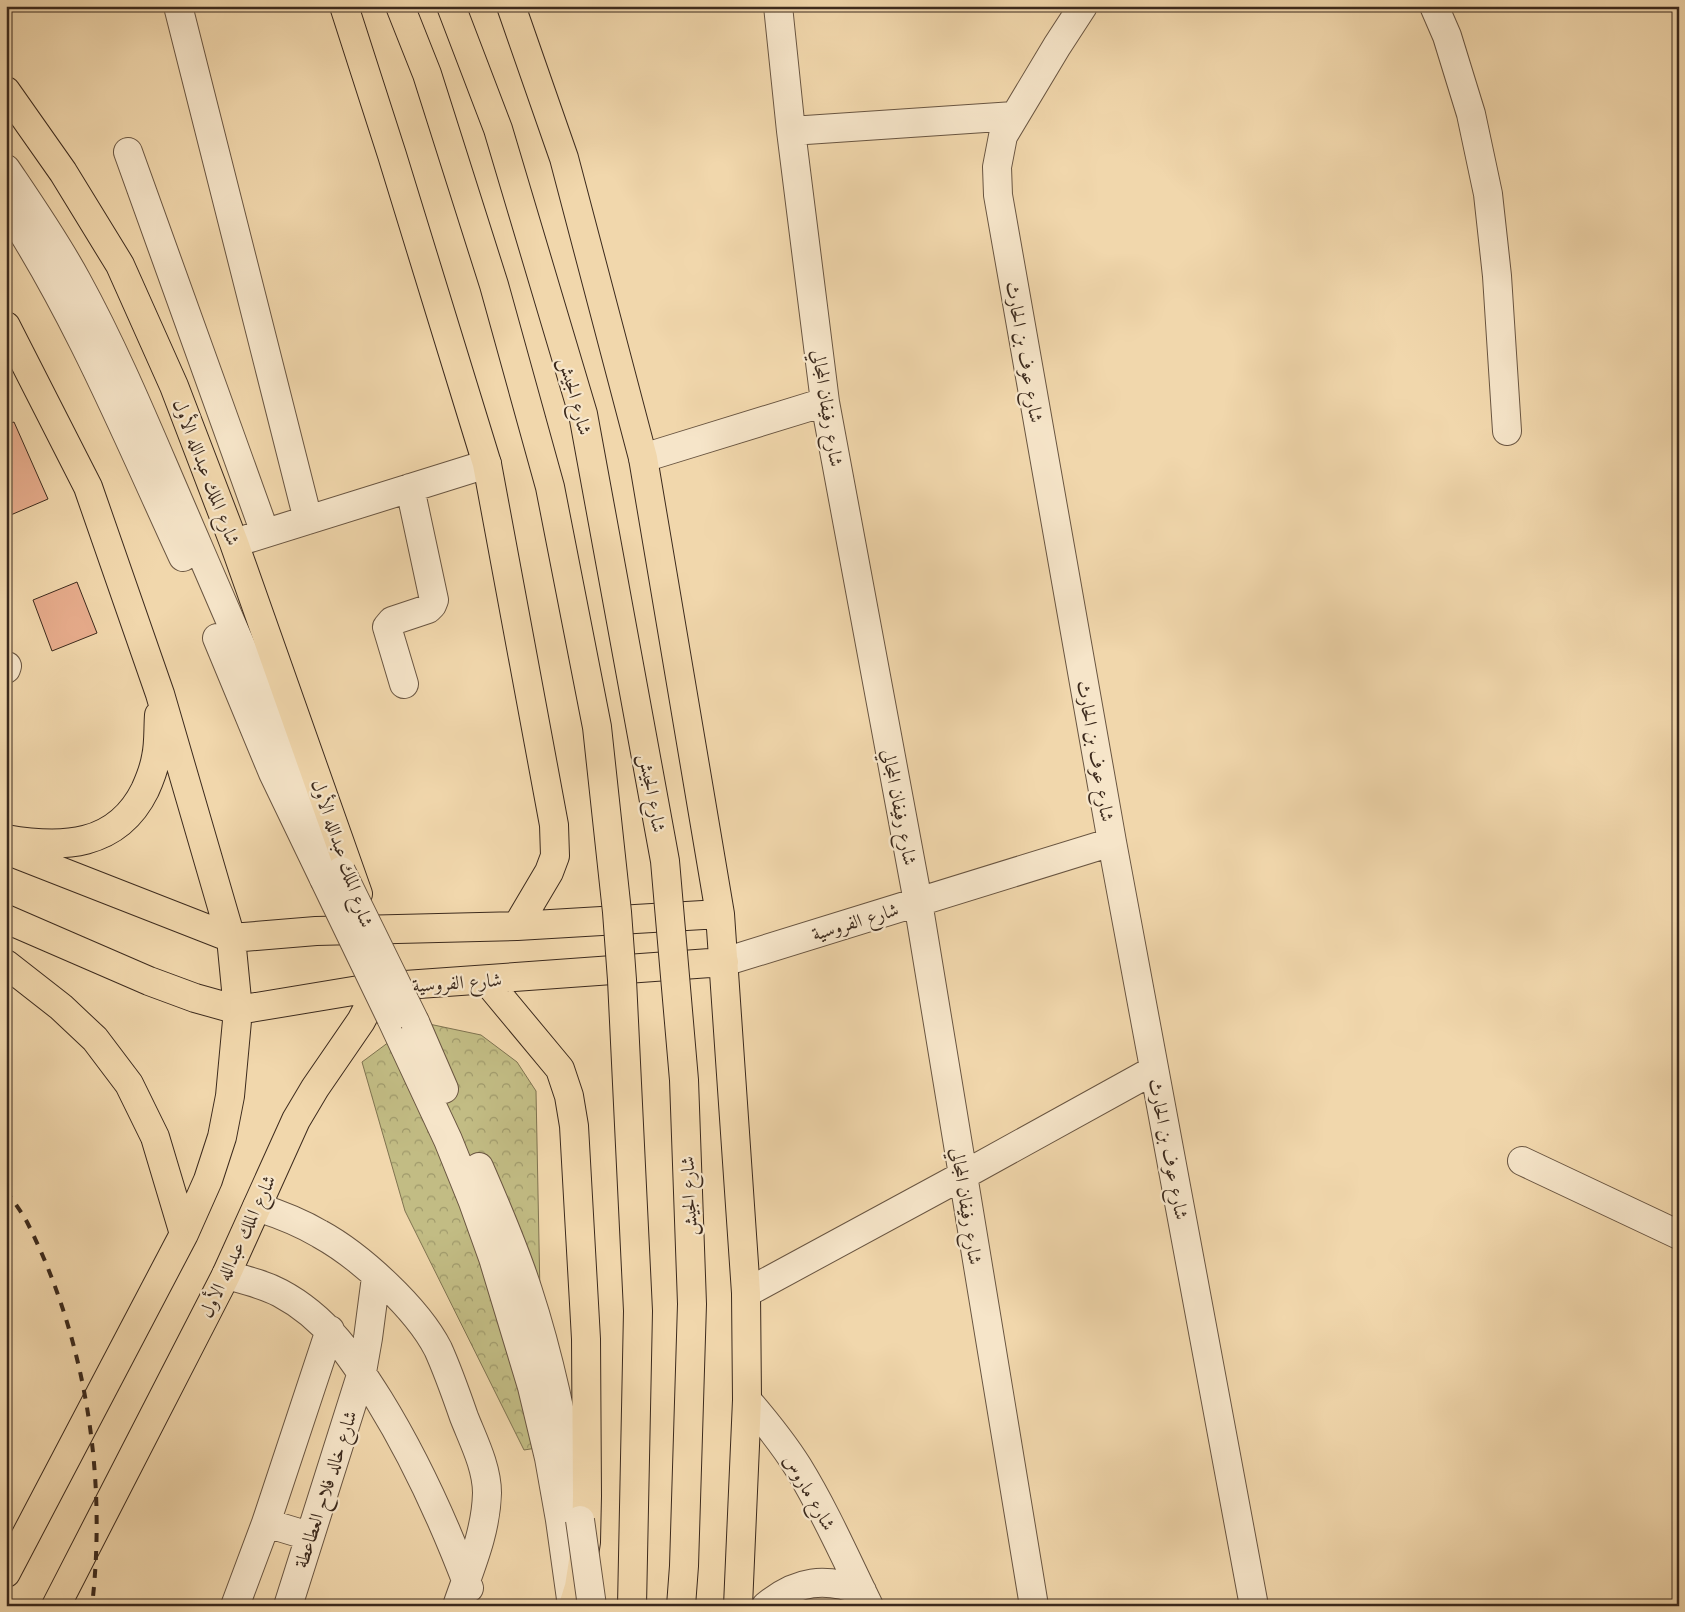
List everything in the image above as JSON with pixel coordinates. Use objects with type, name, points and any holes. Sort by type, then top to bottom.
[{"type":"main road","points":[[344,6],[389,145],[487,464],[554,825],[555,856],[549,872],[517,926]]},
{"type":"main road","points":[[400,6],[427,74],[494,285],[547,478],[597,727],[622,970],[638,1312],[632,1606]]},
{"type":"main road","name":"شارع الجيش","points":[[451,6],[498,129],[583,414],[665,861],[684,1080],[692,1304],[685,1556],[681,1606]]},
{"type":"main road","points":[[511,6],[564,158],[643,458],[720,914],[746,1293],[747,1400],[738,1606]]},
{"type":"main road","name":"شارع الملك عبدالله الأول","points":[[6,91],[63,172],[120,265],[174,386],[234,543],[370,928],[379,965],[377,987],[361,1021],[296,1120],[226,1275],[56,1606]]},
{"type":"main road","points":[[6,326],[88,487],[160,694],[232,938],[238,1010],[230,1096],[222,1136],[208,1180],[184,1234],[6,1573]]},
{"type":"main road","points":[[6,839],[35,844],[80,842],[102,835],[121,822],[138,803],[150,778],[156,757],[160,694]]},
{"type":"main road","points":[[6,850],[232,938],[370,928],[517,926],[720,914]]},
{"type":"main road","name":"شارع الفروسية","points":[[6,919],[149,981],[194,998],[238,1010],[377,987],[724,962]]},
{"type":"main road","points":[[6,964],[61,1007],[95,1039],[129,1084],[155,1137],[184,1234]]},
{"type":"main road","points":[[486,980],[560,1069],[569,1096],[574,1126],[586,1339],[587,1496],[586,1542],[579,1587],[572,1606]]},
{"type":"street","points":[[178,6],[308,520]]},
{"type":"street","name":"شارع رفيفان المجالي","points":[[778,6],[791,131],[825,402],[918,902],[1034,1606]]},
{"type":"street","name":"شارع عوف بن الحارث","points":[[1083,6],[1003,136],[997,167],[999,203],[1112,842],[1254,1606]]},
{"type":"street","points":[[1434,6],[1447,36],[1471,114],[1488,194],[1497,276],[1507,431]]},
{"type":"street","points":[[791,131],[1014,116]]},
{"type":"street","points":[[128,152],[265,533]]},
{"type":"street","points":[[6,169],[43,224],[77,281],[109,344],[139,409],[293,767],[333,875]]},
{"type":"street","points":[[6,206],[53,282],[88,350],[190,571],[274,773],[333,875],[403,1020],[493,1258],[532,1387],[549,1458],[570,1520],[592,1606]]},
{"type":"street","points":[[643,458],[825,402]]},
{"type":"street","points":[[234,543],[487,464]]},
{"type":"street","points":[[404,684],[387,627],[392,621],[428,609],[434,600],[410,488]]},
{"type":"street","name":"شارع الفروسية","points":[[724,962],[1112,842]]},
{"type":"street","points":[[746,1293],[1154,1070]]},
{"type":"street","points":[[1522,1161],[1679,1235]]},
{"type":"street","points":[[257,1207],[290,1218],[321,1234],[350,1254],[400,1298],[420,1322],[438,1349],[482,1463],[487,1490],[480,1542],[457,1606]]},
{"type":"street","points":[[226,1275],[258,1283],[281,1293],[330,1330],[347,1350],[362,1372],[421,1473],[476,1606]]},
{"type":"street","name":"شارع خالد فلاح العطاعطة","points":[[288,1606],[362,1372],[376,1276]]},
{"type":"street","points":[[236,1606],[330,1330]]},
{"type":"street","name":"شارع ماروس","points":[[747,1400],[774,1432],[798,1466],[866,1599]]},
{"type":"street","points":[[570,1520],[572,1606]]},
{"type":"street","points":[[266,1522],[309,1536]]},
{"type":"street","name":"شارع ماروس","points":[[766,1606],[778,1595],[811,1583],[828,1582],[846,1585],[866,1599]]},
{"type":"green space","points":[[429,1024],[481,1035],[517,1062],[536,1091],[543,1447],[524,1450],[405,1211],[362,1062],[397,1036]]},
{"type":"building","points":[[6,407],[11,418],[6,420]]},
{"type":"building","points":[[14,422],[48,499],[6,517],[6,425]]},
{"type":"building","points":[[77,582],[97,633],[52,651],[33,600]]},
{"type":"railway","points":[[6,1190],[27,1222],[47,1267],[64,1313],[87,1409],[94,1458],[96,1508],[96,1557],[92,1606]]}]
